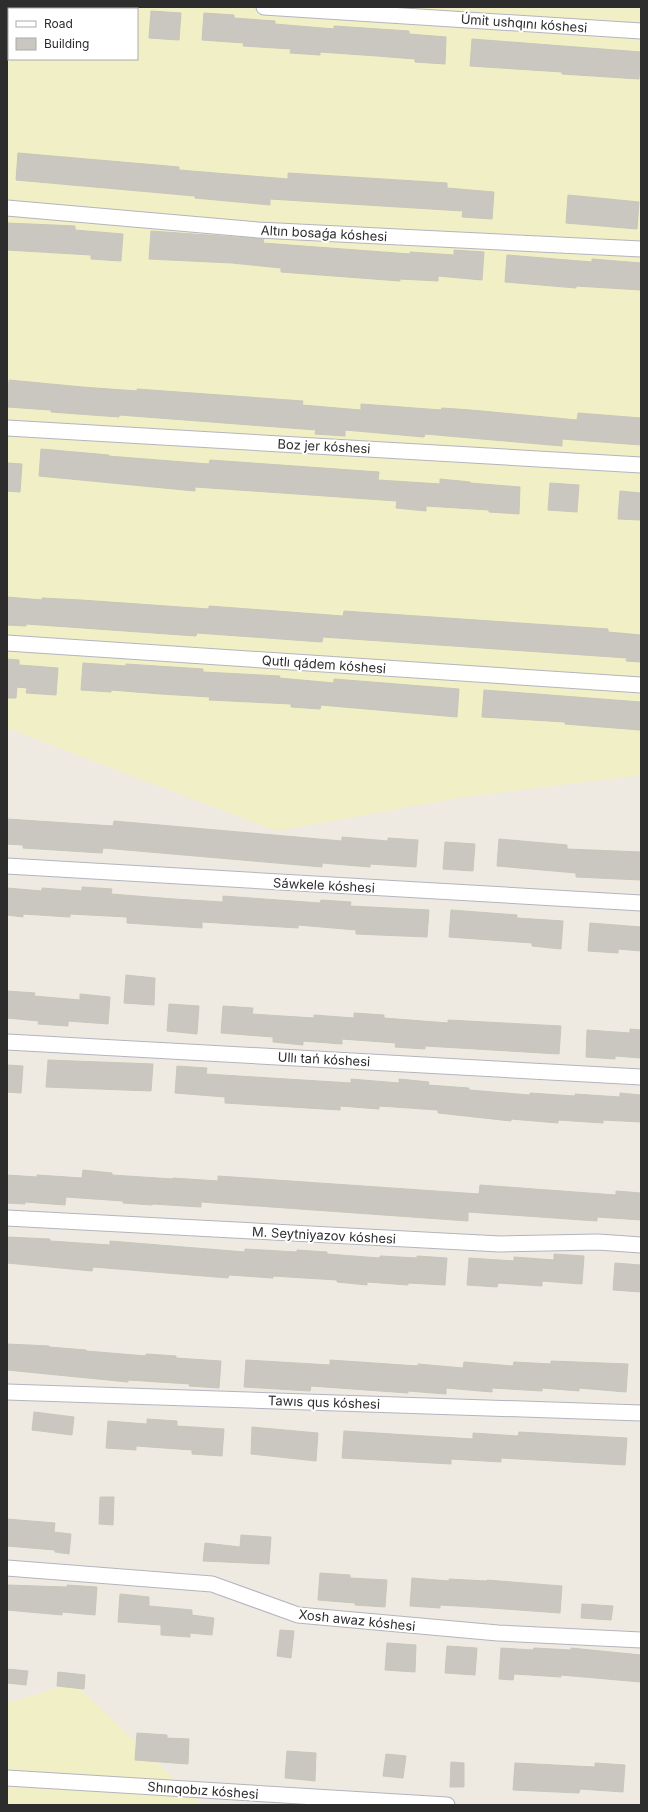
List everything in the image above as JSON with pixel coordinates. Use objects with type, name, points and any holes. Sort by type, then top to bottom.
[{"type":"street","name":"Úmit ushqını kóshesi","points":[[264,7],[641,31]]},
{"type":"street","name":"Altın bosaǵa kóshesi","points":[[7,208],[258,230],[641,249]]},
{"type":"street","name":"Boz jer kóshesi","points":[[7,428],[641,465]]},
{"type":"street","name":"Qutlı qádem kóshesi","points":[[7,643],[641,686]]},
{"type":"street","name":"Sáwkele kóshesi","points":[[7,866],[641,903]]},
{"type":"street","name":"Ullı tań kóshesi","points":[[7,1042],[641,1077]]},
{"type":"street","name":"M. Seytniyazov kóshesi","points":[[7,1218],[500,1244],[598,1242],[641,1245]]},
{"type":"street","name":"Tawıs qus kóshesi","points":[[7,1392],[641,1413]]},
{"type":"street","name":"Xosh awaz kóshesi","points":[[7,1568],[212,1584],[298,1615],[498,1633],[641,1640]]},
{"type":"street","name":"Shınqobız kóshesi","points":[[7,1778],[447,1805]]},
{"type":"sand","points":[[7,7],[641,7],[641,775],[463,797],[276,831],[7,728]]},
{"type":"sand","points":[[74,1683],[202,1805],[7,1805],[7,1703]]},
{"type":"building","points":[[151,11],[181,13],[179,40],[149,38]]},
{"type":"building","points":[[204,13],[234,15],[234,18],[275,21],[275,24],[334,29],[334,26],[409,31],[409,34],[446,37],[445,64],[415,62],[415,59],[377,56],[320,52],[320,55],[290,53],[291,49],[243,46],[244,43],[202,40]]},
{"type":"building","points":[[472,39],[641,52],[639,79],[470,66]]},
{"type":"building","points":[[18,153],[179,167],[179,170],[288,179],[288,173],[447,183],[447,188],[494,192],[492,219],[462,217],[463,211],[270,199],[270,205],[195,198],[195,196],[16,180]]},
{"type":"building","points":[[568,195],[639,202],[637,229],[566,223]]},
{"type":"building","points":[[7,223],[75,226],[75,230],[123,234],[121,261],[91,259],[91,255],[7,250]]},
{"type":"building","points":[[151,231],[264,239],[263,243],[410,254],[410,252],[454,255],[454,250],[484,252],[482,280],[438,276],[438,281],[400,279],[400,281],[281,272],[281,268],[232,263],[149,259]]},
{"type":"building","points":[[507,255],[592,262],[592,259],[641,263],[641,290],[576,286],[576,288],[505,282]]},
{"type":"building","points":[[9,380],[137,391],[137,389],[303,401],[302,405],[361,410],[361,404],[441,410],[442,408],[471,410],[577,420],[578,413],[641,418],[641,445],[562,439],[562,446],[425,434],[424,437],[345,430],[345,436],[315,434],[316,430],[119,415],[119,417],[51,412],[51,410],[7,407]]},
{"type":"building","points":[[41,449],[209,464],[210,460],[379,472],[378,480],[440,484],[440,479],[520,487],[519,514],[489,512],[489,510],[426,506],[426,511],[396,508],[397,501],[195,487],[195,491],[39,476]]},
{"type":"building","points":[[7,463],[22,464],[20,492],[7,491]]},
{"type":"building","points":[[550,483],[579,485],[577,512],[548,510]]},
{"type":"building","points":[[620,491],[641,493],[641,520],[618,519]]},
{"type":"building","points":[[7,597],[42,600],[42,598],[81,600],[209,609],[209,606],[343,616],[344,611],[608,629],[608,632],[641,635],[641,662],[626,661],[627,658],[323,637],[322,642],[197,633],[196,636],[26,624],[26,626],[7,625]]},
{"type":"building","points":[[7,659],[19,660],[19,665],[58,668],[56,695],[26,693],[27,688],[17,687],[16,698],[7,698]]},
{"type":"building","points":[[83,663],[203,669],[203,672],[280,676],[279,678],[334,683],[334,679],[459,689],[457,717],[321,705],[320,709],[291,707],[291,704],[209,700],[210,697],[111,690],[111,692],[81,690]]},
{"type":"building","points":[[484,690],[641,702],[640,730],[565,724],[565,722],[482,717]]},
{"type":"building","points":[[7,819],[113,826],[114,821],[342,841],[342,837],[388,841],[388,838],[418,840],[416,867],[370,864],[370,867],[322,863],[322,867],[103,848],[102,853],[23,848],[23,845],[7,844]]},
{"type":"building","points":[[499,839],[567,845],[567,849],[641,852],[641,880],[576,877],[576,873],[497,866]]},
{"type":"building","points":[[445,842],[475,844],[473,871],[443,869]]},
{"type":"building","points":[[82,887],[112,889],[111,894],[174,899],[223,902],[223,896],[320,903],[321,900],[351,902],[350,906],[429,910],[427,937],[356,934],[356,930],[298,925],[298,928],[202,922],[202,928],[127,923],[127,917],[70,914],[70,917],[23,914],[23,917],[7,915],[7,888],[42,891],[42,888],[82,891]]},
{"type":"building","points":[[451,910],[517,915],[517,918],[563,921],[561,949],[532,946],[532,943],[449,937]]},
{"type":"building","points":[[590,923],[641,927],[641,951],[618,949],[618,953],[588,951]]},
{"type":"building","points":[[126,975],[155,978],[154,1005],[124,1003]]},
{"type":"building","points":[[7,991],[35,993],[34,996],[80,1000],[80,994],[110,997],[108,1024],[68,1021],[68,1026],[38,1024],[39,1021],[7,1018]]},
{"type":"building","points":[[169,1004],[199,1006],[197,1034],[167,1031]]},
{"type":"building","points":[[223,1006],[253,1008],[252,1014],[314,1018],[314,1015],[354,1018],[354,1013],[384,1015],[384,1018],[448,1023],[448,1020],[561,1026],[559,1054],[425,1046],[425,1049],[395,1047],[396,1043],[342,1039],[342,1044],[303,1041],[303,1045],[273,1042],[273,1037],[221,1033]]},
{"type":"building","points":[[630,1029],[641,1030],[641,1058],[615,1056],[615,1059],[586,1057],[587,1030],[630,1033]]},
{"type":"building","points":[[48,1060],[153,1064],[151,1091],[46,1087]]},
{"type":"building","points":[[7,1065],[23,1066],[21,1093],[7,1092]]},
{"type":"building","points":[[177,1066],[207,1068],[206,1074],[351,1083],[351,1079],[399,1083],[399,1079],[429,1082],[428,1085],[530,1095],[530,1093],[620,1097],[620,1093],[641,1095],[641,1122],[603,1120],[603,1123],[558,1120],[558,1123],[511,1119],[511,1121],[438,1113],[438,1110],[379,1106],[379,1109],[340,1106],[340,1110],[225,1103],[225,1097],[175,1093]]},
{"type":"building","points":[[83,1170],[112,1173],[112,1175],[173,1179],[218,1181],[218,1176],[479,1194],[480,1185],[616,1195],[616,1191],[641,1193],[641,1220],[597,1217],[597,1221],[468,1212],[468,1221],[201,1202],[201,1207],[123,1203],[123,1201],[66,1197],[65,1205],[25,1202],[25,1204],[7,1203],[7,1175],[82,1178]]},
{"type":"building","points":[[7,1237],[50,1239],[50,1241],[110,1245],[110,1241],[245,1252],[245,1249],[297,1252],[297,1250],[380,1258],[380,1256],[417,1258],[417,1256],[447,1258],[445,1285],[408,1283],[408,1285],[367,1282],[367,1285],[337,1282],[337,1280],[273,1276],[273,1278],[229,1275],[228,1278],[93,1267],[92,1271],[7,1263]]},
{"type":"building","points":[[554,1254],[584,1256],[582,1284],[542,1281],[542,1286],[498,1283],[497,1287],[467,1285],[469,1258],[514,1261],[514,1257],[554,1260]]},
{"type":"building","points":[[615,1263],[641,1265],[641,1292],[613,1290]]},
{"type":"building","points":[[7,1344],[49,1346],[146,1356],[146,1354],[176,1356],[176,1358],[221,1361],[219,1388],[189,1386],[190,1384],[128,1380],[128,1382],[7,1370]]},
{"type":"building","points":[[246,1360],[330,1365],[330,1360],[418,1366],[418,1364],[463,1368],[464,1362],[513,1366],[514,1362],[551,1364],[551,1361],[628,1364],[626,1392],[579,1388],[579,1391],[542,1388],[542,1391],[492,1388],[492,1392],[446,1388],[446,1394],[408,1391],[408,1393],[311,1386],[310,1391],[244,1387]]},
{"type":"building","points":[[34,1412],[74,1417],[72,1435],[32,1430]]},
{"type":"building","points":[[147,1419],[177,1421],[177,1426],[224,1429],[222,1456],[192,1454],[192,1450],[136,1446],[136,1450],[106,1448],[108,1421],[147,1424]]},
{"type":"building","points":[[252,1427],[318,1433],[316,1461],[251,1454]]},
{"type":"building","points":[[344,1431],[473,1439],[473,1433],[518,1436],[519,1432],[627,1438],[625,1465],[501,1458],[501,1462],[451,1459],[451,1464],[342,1458]]},
{"type":"building","points":[[100,1497],[114,1497],[113,1525],[99,1524]]},
{"type":"building","points":[[7,1519],[55,1523],[54,1532],[71,1534],[69,1554],[55,1552],[55,1550],[7,1546]]},
{"type":"building","points":[[241,1535],[271,1537],[269,1564],[203,1561],[205,1543],[240,1547]]},
{"type":"building","points":[[320,1573],[350,1575],[350,1578],[387,1580],[385,1607],[318,1600]]},
{"type":"building","points":[[412,1578],[449,1581],[449,1579],[487,1580],[562,1586],[560,1613],[440,1605],[440,1608],[410,1606]]},
{"type":"building","points":[[7,1585],[67,1587],[67,1585],[97,1587],[95,1615],[62,1612],[62,1615],[7,1610]]},
{"type":"building","points":[[120,1594],[149,1597],[149,1606],[192,1610],[192,1615],[214,1618],[212,1635],[190,1633],[190,1637],[161,1635],[161,1625],[118,1622]]},
{"type":"building","points":[[582,1604],[613,1606],[611,1620],[581,1618]]},
{"type":"building","points":[[280,1630],[294,1631],[291,1658],[277,1656]]},
{"type":"building","points":[[387,1643],[416,1645],[415,1672],[385,1670]]},
{"type":"building","points":[[447,1646],[477,1648],[475,1675],[445,1673]]},
{"type":"building","points":[[501,1648],[571,1650],[571,1648],[641,1655],[641,1682],[561,1675],[561,1677],[514,1674],[513,1680],[499,1679]]},
{"type":"building","points":[[7,1669],[28,1671],[26,1685],[7,1683]]},
{"type":"building","points":[[58,1672],[85,1675],[84,1689],[57,1686]]},
{"type":"building","points":[[137,1733],[167,1735],[167,1738],[189,1739],[188,1764],[135,1760]]},
{"type":"building","points":[[287,1751],[316,1753],[315,1781],[285,1778]]},
{"type":"building","points":[[386,1754],[406,1756],[403,1778],[383,1776]]},
{"type":"building","points":[[451,1762],[464,1763],[464,1787],[450,1787]]},
{"type":"building","points":[[515,1763],[595,1767],[595,1763],[625,1765],[623,1792],[580,1789],[579,1793],[513,1790]]}]
